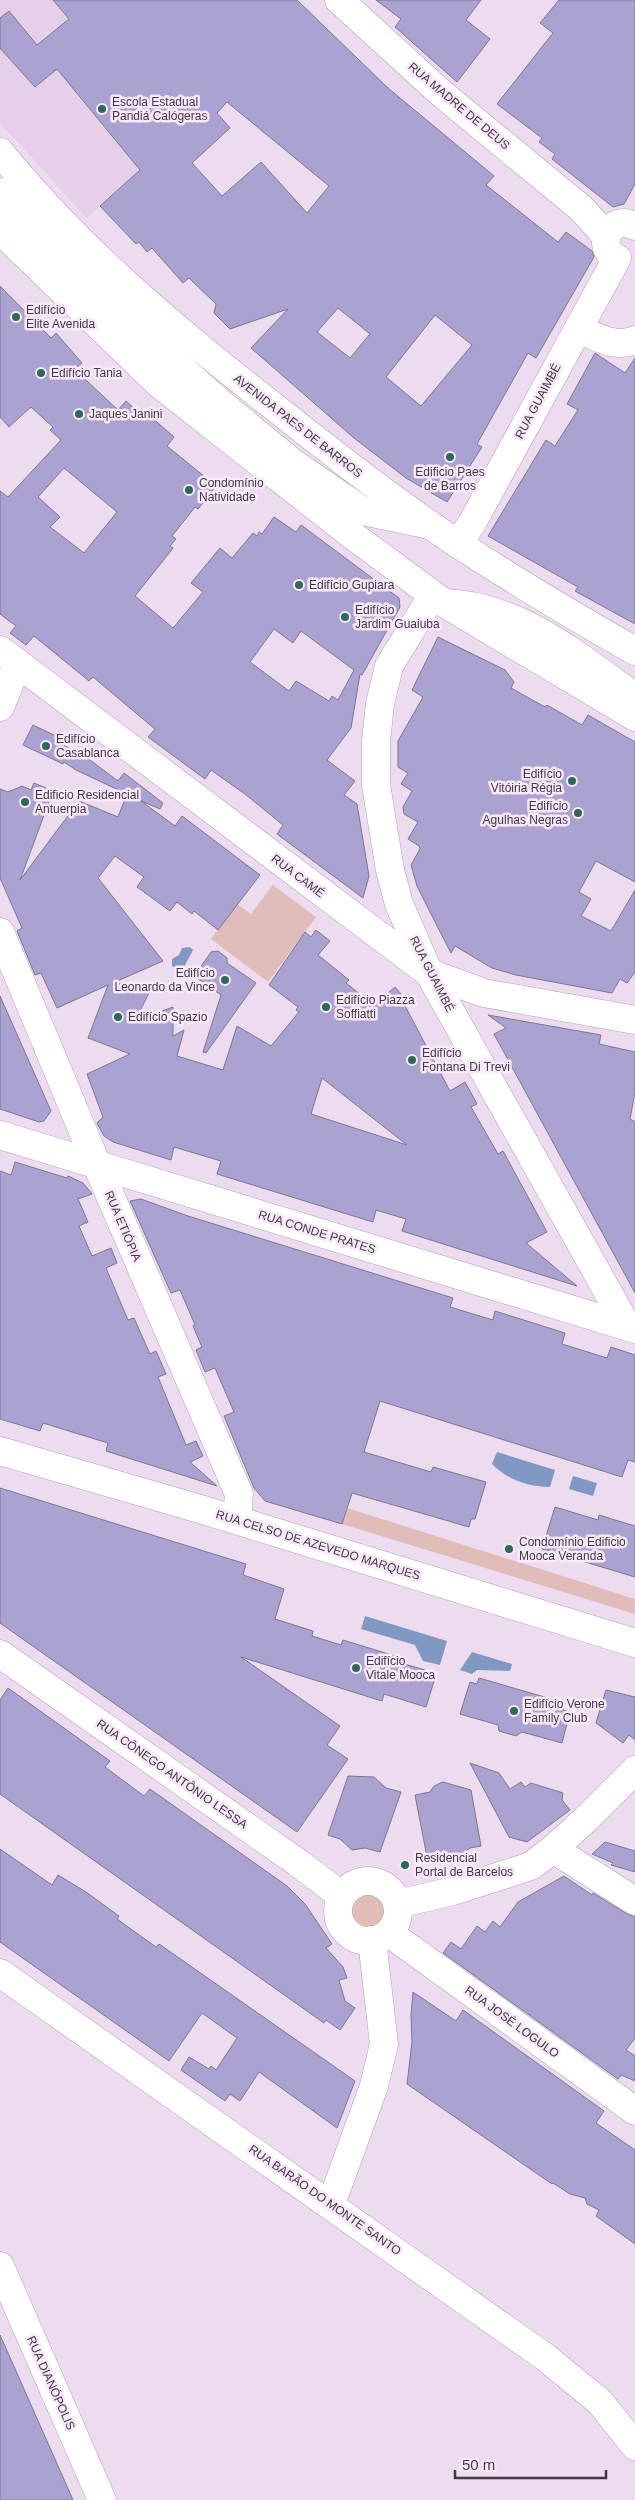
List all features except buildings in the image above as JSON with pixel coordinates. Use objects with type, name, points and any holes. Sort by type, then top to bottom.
[{"type":"street","name":"RUA MADRE DE DEUS","points":[[338,0],[441,92],[625,245]]},
{"type":"street","name":"AVENIDA PAES DE BARROS","points":[[0,152],[77,238],[207,355],[430,525],[538,596],[635,651]]},
{"type":"street","points":[[4,202],[33,208],[59,233],[77,238]]},
{"type":"street","points":[[4,202],[111,305],[219,402],[293,463],[363,510],[430,525]]},
{"type":"street","points":[[3,239],[158,383],[348,532],[438,600],[635,717]]},
{"type":"street","name":"RUA GUAIMBÉ","points":[[458,544],[472,523],[625,245]]},
{"type":"street","points":[[578,329],[613,343],[626,344],[635,340]]},
{"type":"street","points":[[438,600],[478,606],[521,621],[559,644],[635,697]]},
{"type":"street","name":"RUA GUAIMBÉ","points":[[438,600],[389,666],[380,704],[376,741],[376,785],[390,870],[400,904],[429,973],[631,1327]]},
{"type":"street","points":[[0,707],[9,657]]},
{"type":"street","name":"RUA CAMÉ","points":[[9,657],[325,897],[429,973],[484,993],[635,1020]]},
{"type":"street","name":"RUA ETIÓPIA","points":[[0,932],[97,1165],[239,1494],[237,1520]]},
{"type":"street","name":"RUA CONDE PRATES","points":[[0,1135],[631,1327]]},
{"type":"street","name":"RUA CELSO DE AZEVEDO MARQUES","points":[[0,1451],[237,1520],[635,1643]]},
{"type":"street","name":"RUA CÔNEGO ANTÔNIO LESSA","points":[[2,1659],[298,1862],[342,1896]]},
{"type":"street","points":[[397,1904],[453,1891],[531,1866],[553,1849],[635,1770]]},
{"type":"street","points":[[553,1849],[635,1901]]},
{"type":"street","points":[[374,1882],[389,1889],[397,1904],[397,1921],[380,1936],[358,1938],[343,1926],[339,1916],[342,1896],[357,1883],[374,1882]]},
{"type":"street","points":[[331,2204],[374,2086],[384,2044],[380,1936]]},
{"type":"street","name":"RUA JOSÉ LOGULO","points":[[380,1936],[635,2111]]},
{"type":"street","name":"RUA BARÃO DO MONTE SANTO","points":[[0,1972],[331,2204],[545,2358],[600,2402],[635,2446]]},
{"type":"street","name":"RUA DIANÓPOLIS","points":[[0,2266],[102,2500]]},
{"type":"shaded area","name":"Escola Estadual Pandiá Calógeras","points":[[0,0],[130,0],[220,95],[87,218],[0,123]]},
{"type":"shaded area","points":[[273,885],[316,917],[268,982],[211,939],[237,904],[251,914]]},
{"type":"shaded area","points":[[347,1508],[635,1599],[635,1614],[342,1524]]},
{"type":"shaded area","points":[[368,1893],[381,1898],[386,1911],[381,1924],[368,1929],[355,1924],[350,1911],[355,1898]]},
{"type":"water","points":[[190,947],[193,950],[184,967],[177,969],[172,966],[172,959],[179,955],[182,948]]},
{"type":"water","points":[[497,1452],[555,1470],[550,1487],[534,1486],[519,1482],[498,1470],[492,1464]]},
{"type":"water","points":[[573,1476],[597,1483],[593,1496],[569,1489]]},
{"type":"water","points":[[365,1616],[447,1641],[440,1665],[423,1661],[415,1645],[361,1629]]},
{"type":"water","points":[[472,1652],[512,1664],[510,1671],[477,1670],[472,1674],[460,1670]]},
{"type":"place","name":"Escola Estadual Pandiá Calógeras","points":[[102,109]]},
{"type":"place","name":"Edifício Elite Avenida","points":[[16,317]]},
{"type":"place","name":"Edifício Tania","points":[[41,373]]},
{"type":"place","name":"Jaques Janini","points":[[79,414]]},
{"type":"place","name":"Edificio Paes de Barros","points":[[450,457]]},
{"type":"place","name":"Condomínio Natividade","points":[[189,490]]},
{"type":"place","name":"Edifício Gupiara","points":[[299,585]]},
{"type":"place","name":"Edifício Jardim Guaiuba","points":[[345,617]]},
{"type":"place","name":"Edifício Casablanca","points":[[46,746]]},
{"type":"place","name":"Edifício Vitóiria Régia","points":[[572,781]]},
{"type":"place","name":"Edificio Residencial Antuerpia","points":[[25,802]]},
{"type":"place","name":"Edifício Agulhas Negras","points":[[578,813]]},
{"type":"place","name":"Edifício Leonardo da Vince","points":[[225,980]]},
{"type":"place","name":"Edifício Piazza Soffiatti","points":[[326,1007]]},
{"type":"place","name":"Edifício Spazio","points":[[118,1017]]},
{"type":"place","name":"Edifício Fontana Di Trevi","points":[[412,1060]]},
{"type":"place","name":"Condomínio Edificio Mooca Veranda","points":[[509,1549]]},
{"type":"place","name":"Edifício Vitale Mooca","points":[[356,1668]]},
{"type":"place","name":"Edifício Verone Family Club","points":[[514,1711]]},
{"type":"place","name":"Residencial Portal de Barcelos","points":[[405,1865]]}]
